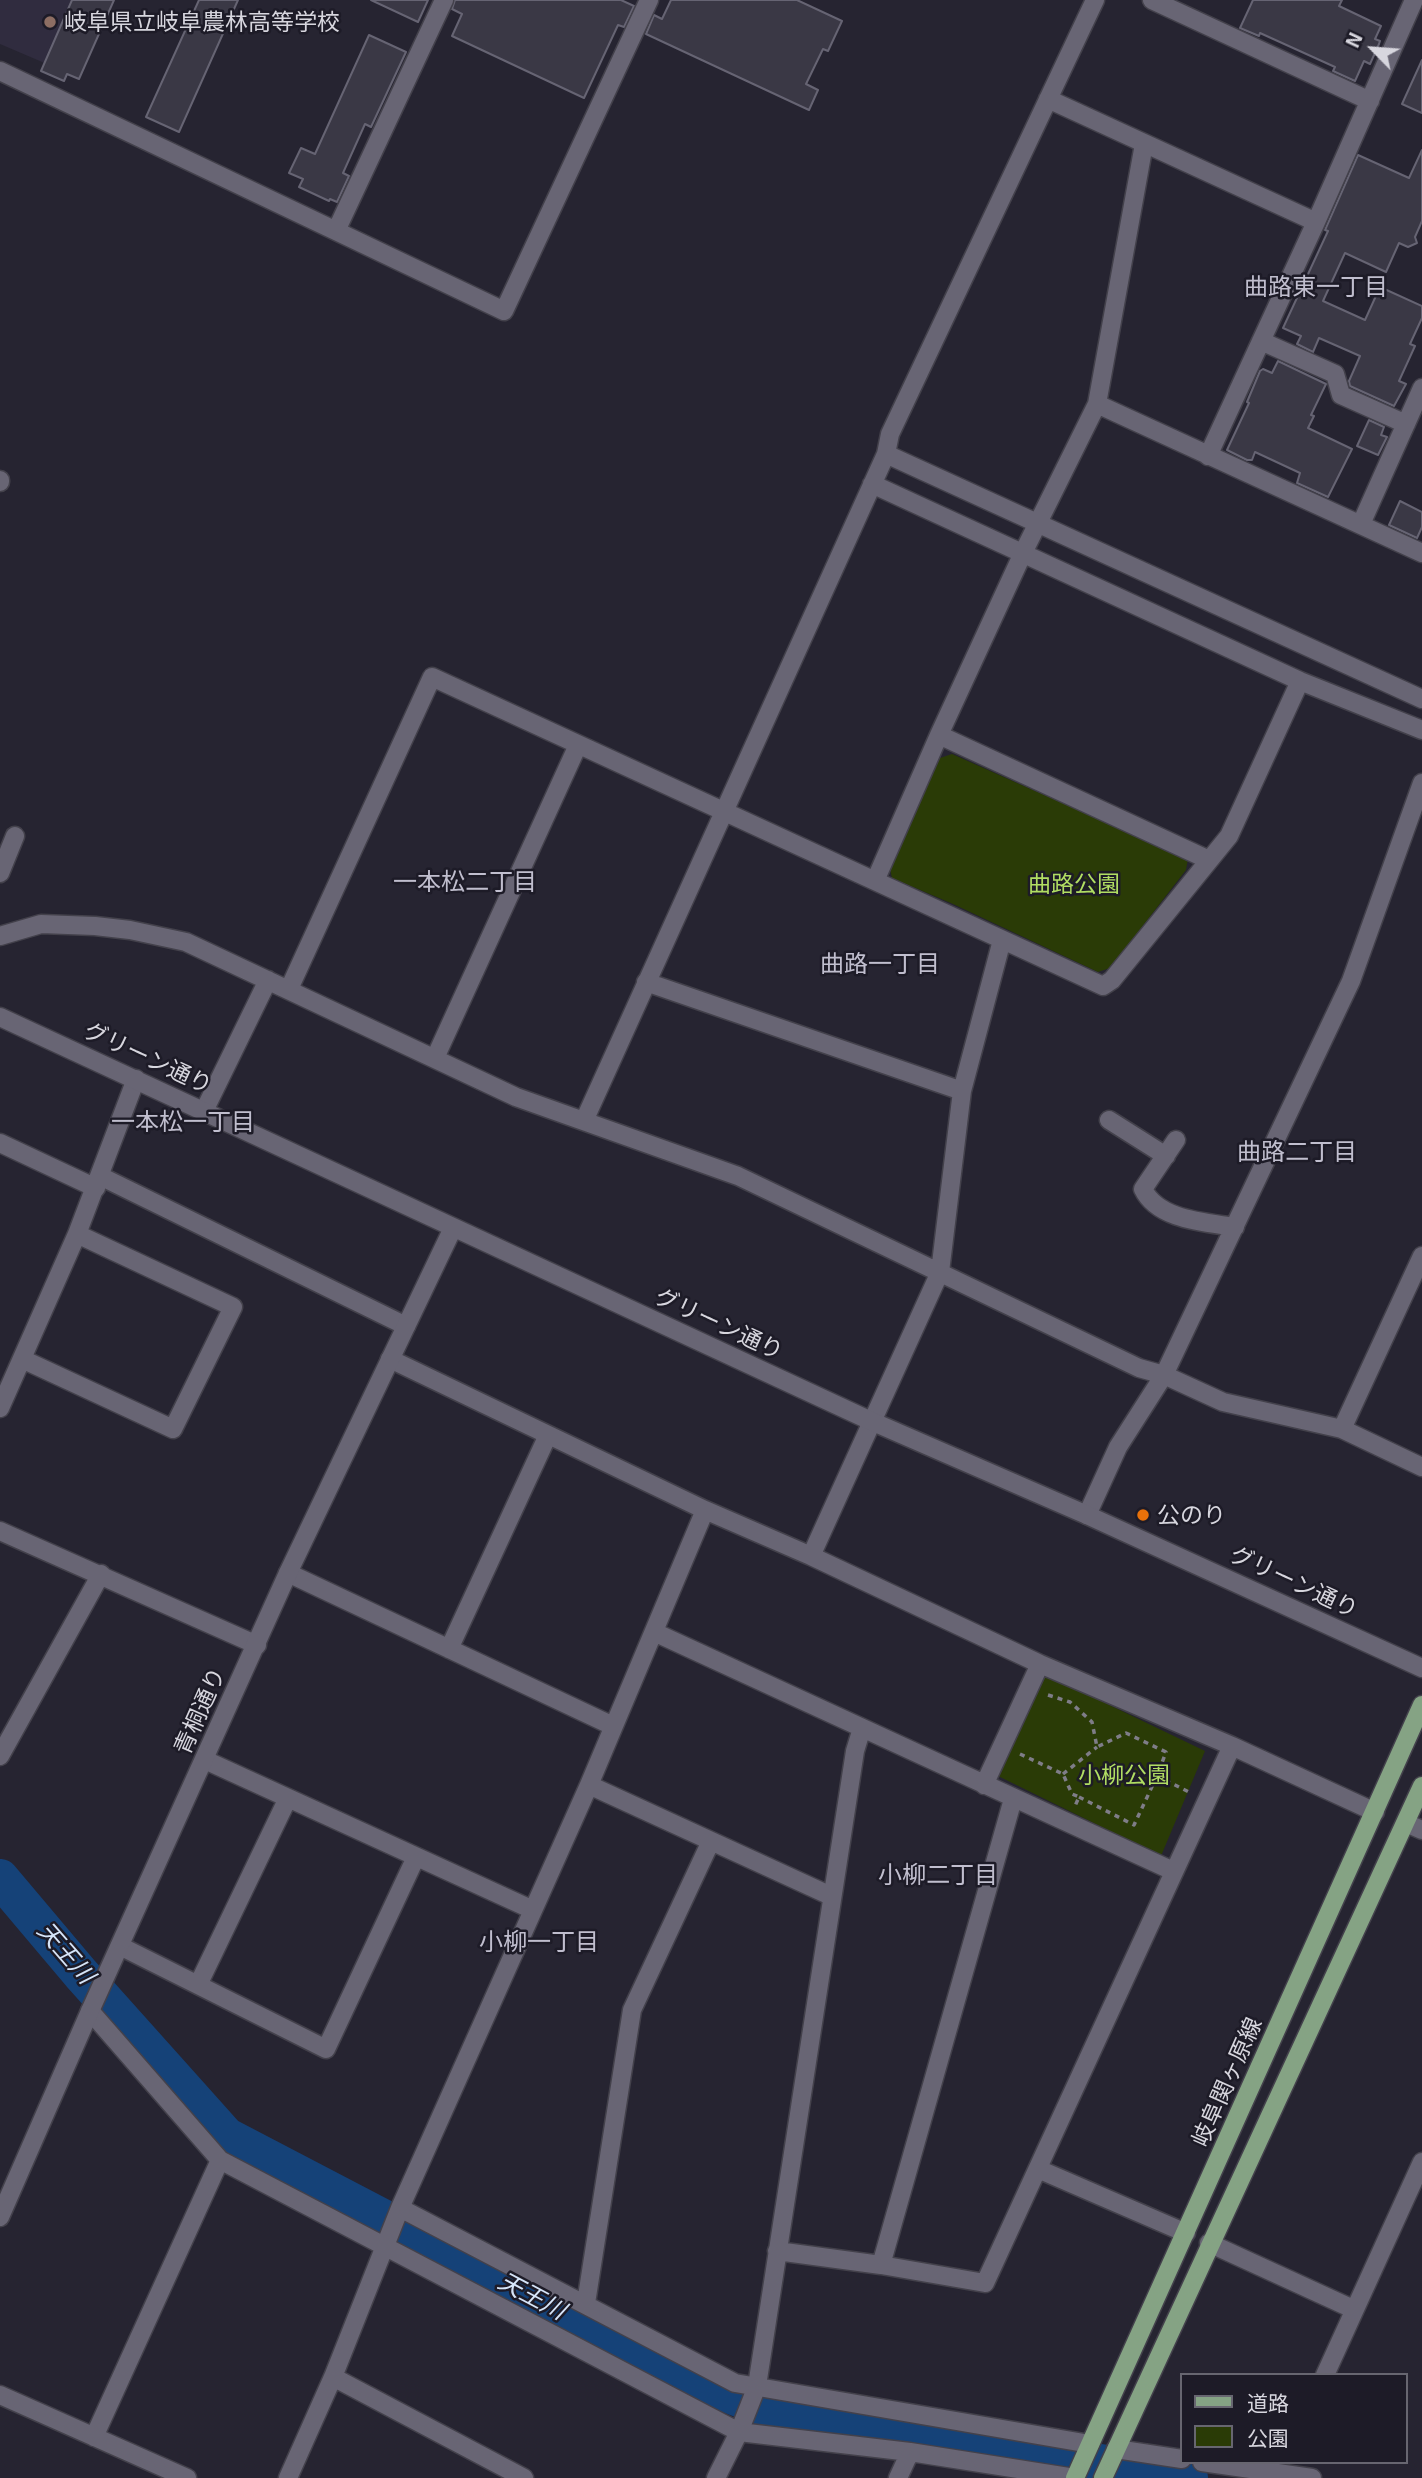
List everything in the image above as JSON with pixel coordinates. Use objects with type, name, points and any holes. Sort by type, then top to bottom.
[{"type":"main road","name":"岐阜関ヶ原線","points":[[1076,2476],[1422,1705]]},
{"type":"main road","points":[[1104,2477],[1209,2244],[1414,1826],[1422,1786]]},
{"type":"street","points":[[336,232],[444,0]]},
{"type":"street","points":[[0,71],[504,312],[649,0]]},
{"type":"street","points":[[583,1121],[886,454],[890,434],[1095,0]]},
{"type":"street","points":[[1152,0],[1370,100]]},
{"type":"street","points":[[1208,456],[1414,0]]},
{"type":"street","points":[[1048,99],[1316,222]]},
{"type":"street","points":[[875,881],[1023,553],[1097,404],[1144,144]]},
{"type":"street","points":[[1261,341],[1335,374],[1341,395],[1406,424]]},
{"type":"street","points":[[1361,524],[1422,388]]},
{"type":"street","points":[[1097,404],[1422,553]]},
{"type":"street","points":[[886,454],[1422,699]]},
{"type":"street","points":[[872,484],[1300,681],[1422,730]]},
{"type":"street","points":[[289,989],[432,677],[1103,986],[1112,981],[1229,836],[1300,681]]},
{"type":"street","points":[[939,735],[1209,860]]},
{"type":"street","points":[[435,1058],[578,745]]},
{"type":"street","points":[[1087,1515],[1118,1447],[1164,1375],[1351,981],[1422,783]]},
{"type":"street","points":[[0,873],[15,836]]},
{"type":"street","points":[[0,936],[41,924],[130,930],[186,942],[516,1097],[738,1175],[1139,1368],[1164,1375],[1223,1402],[1342,1429],[1422,1467]]},
{"type":"street","points":[[811,1556],[940,1272],[962,1091],[1002,940]]},
{"type":"street","points":[[204,1111],[268,980]]},
{"type":"street","points":[[646,982],[962,1091]]},
{"type":"street","name":"グリーン通り","points":[[0,1017],[871,1421],[1087,1515],[1422,1668]]},
{"type":"street","points":[[0,1408],[77,1234],[136,1079]]},
{"type":"street","points":[[1109,1120],[1166,1156]]},
{"type":"street","points":[[1176,1140],[1143,1189],[1149,1200],[1184,1219],[1235,1227]]},
{"type":"street","points":[[0,1143],[98,1182],[406,1326]]},
{"type":"street","name":"青桐通り","points":[[0,2217],[5,2192],[120,1946],[288,1573],[453,1228]]},
{"type":"street","points":[[22,1359],[173,1429],[233,1307],[77,1234]]},
{"type":"street","points":[[1342,1429],[1422,1256]]},
{"type":"street","points":[[390,1359],[705,1510],[811,1556],[1040,1664],[1232,1746],[1375,1812]]},
{"type":"street","points":[[449,1649],[548,1435]]},
{"type":"street","points":[[288,2478],[333,2377],[400,2208],[589,1785],[705,1510]]},
{"type":"street","points":[[0,1531],[257,1645]]},
{"type":"street","points":[[288,1573],[613,1726]]},
{"type":"street","points":[[0,1756],[101,1574]]},
{"type":"street","points":[[654,1632],[1173,1871]]},
{"type":"street","points":[[984,1785],[1040,1664]]},
{"type":"street","points":[[716,2478],[740,2432],[757,2386],[831,1896],[855,1751],[862,1728]]},
{"type":"street","points":[[777,2251],[985,2283],[1232,1746]]},
{"type":"street","points":[[205,1760],[533,1910]]},
{"type":"street","points":[[589,1785],[831,1896]]},
{"type":"street","points":[[198,1984],[288,1798]]},
{"type":"street","points":[[881,2265],[1013,1799]]},
{"type":"street","points":[[586,2304],[632,2010],[711,1840]]},
{"type":"street","points":[[120,1946],[326,2049],[416,1857]]},
{"type":"street","points":[[90,2011],[220,2160],[740,2432],[910,2452],[1076,2476]]},
{"type":"street","points":[[94,2437],[220,2160]]},
{"type":"street","points":[[1326,2373],[1422,2162]]},
{"type":"street","points":[[1038,2169],[1186,2233]]},
{"type":"street","points":[[400,2208],[735,2383],[1089,2446]]},
{"type":"street","points":[[1209,2244],[1353,2309]]},
{"type":"street","points":[[333,2377],[524,2478]]},
{"type":"street","points":[[0,2395],[187,2478]]},
{"type":"street","points":[[898,2478],[910,2452]]},
{"type":"street","points":[[1114,2452],[1180,2459]]},
{"type":"street","points":[[1229,2464],[1283,2468],[1312,2478]]},
{"type":"path","points":[[1046,1694],[1069,1702],[1093,1722],[1097,1747]]},
{"type":"path","points":[[1014,1751],[1063,1774],[1072,1794],[1134,1825],[1166,1752],[1126,1733],[1097,1747],[1063,1774]]},
{"type":"path","points":[[1157,1776],[1205,1800]]},
{"type":"path","points":[[1067,1821],[1079,1797]]},
{"type":"shaded area","name":"岐阜県立岐阜農林高等学校","points":[[0,0],[110,0],[75,76],[0,44]]},
{"type":"green space","name":"曲路公園","points":[[952,754],[1188,859],[1186,870],[1110,968],[1098,972],[892,878],[890,869],[940,758]]},
{"type":"green space","name":"小柳公園","points":[[1045,1674],[1205,1751],[1161,1856],[998,1776]]},
{"type":"building","points":[[72,0],[114,0],[79,79],[67,74],[64,81],[41,71]]},
{"type":"building","points":[[199,0],[238,0],[179,132],[146,117]]},
{"type":"building","points":[[371,0],[428,0],[418,22]]},
{"type":"building","points":[[455,0],[621,0],[634,6],[624,27],[618,25],[584,98],[452,36],[462,14],[452,9]]},
{"type":"building","points":[[671,0],[797,0],[842,21],[828,51],[823,49],[806,84],[818,90],[809,110],[646,34],[654,15],[662,19]]},
{"type":"building","points":[[1253,0],[1342,0],[1339,6],[1381,26],[1375,39],[1380,41],[1379,44],[1370,64],[1364,61],[1355,81],[1333,71],[1335,67],[1260,33],[1259,36],[1240,28]]},
{"type":"building","points":[[369,35],[406,52],[371,127],[365,124],[343,173],[349,176],[337,202],[330,199],[329,201],[299,187],[303,179],[289,173],[301,148],[315,154]]},
{"type":"building","points":[[1422,60],[1422,113],[1402,104]]},
{"type":"building","points":[[1422,150],[1422,221],[1415,237],[1417,243],[1408,247],[1399,243],[1386,272],[1345,253],[1323,301],[1365,320],[1380,287],[1422,306],[1422,318],[1410,344],[1415,346],[1399,381],[1406,384],[1394,406],[1350,386],[1349,381],[1360,356],[1319,338],[1313,352],[1297,344],[1301,336],[1283,328],[1328,231],[1325,230],[1358,155],[1409,178]]},
{"type":"building","points":[[1278,361],[1326,384],[1311,415],[1314,416],[1308,428],[1352,449],[1328,497],[1297,483],[1300,473],[1255,452],[1252,460],[1247,460],[1227,450],[1249,403],[1247,402],[1260,371],[1263,369],[1272,373]]},
{"type":"building","points":[[1369,420],[1384,427],[1381,435],[1387,437],[1378,455],[1357,446]]},
{"type":"building","points":[[1400,501],[1422,512],[1422,527],[1417,538],[1389,525]]},
{"type":"waterway","name":"天王川","points":[[0,1878],[81,1974],[226,2136],[697,2382],[757,2405],[1189,2478]]},
{"type":"place","name":"岐阜県立岐阜農林高等学校","points":[[50,22]]},
{"type":"place","name":"公のり","points":[[1143,1515]]},
{"type":"district","name":"曲路東一丁目","points":[[1316,287]]},
{"type":"district","name":"一本松二丁目","points":[[465,882]]},
{"type":"district","name":"曲路一丁目","points":[[880,964]]},
{"type":"district","name":"一本松一丁目","points":[[183,1122]]},
{"type":"district","name":"曲路二丁目","points":[[1297,1152]]},
{"type":"district","name":"小柳二丁目","points":[[938,1875]]},
{"type":"district","name":"小柳一丁目","points":[[539,1942]]}]
